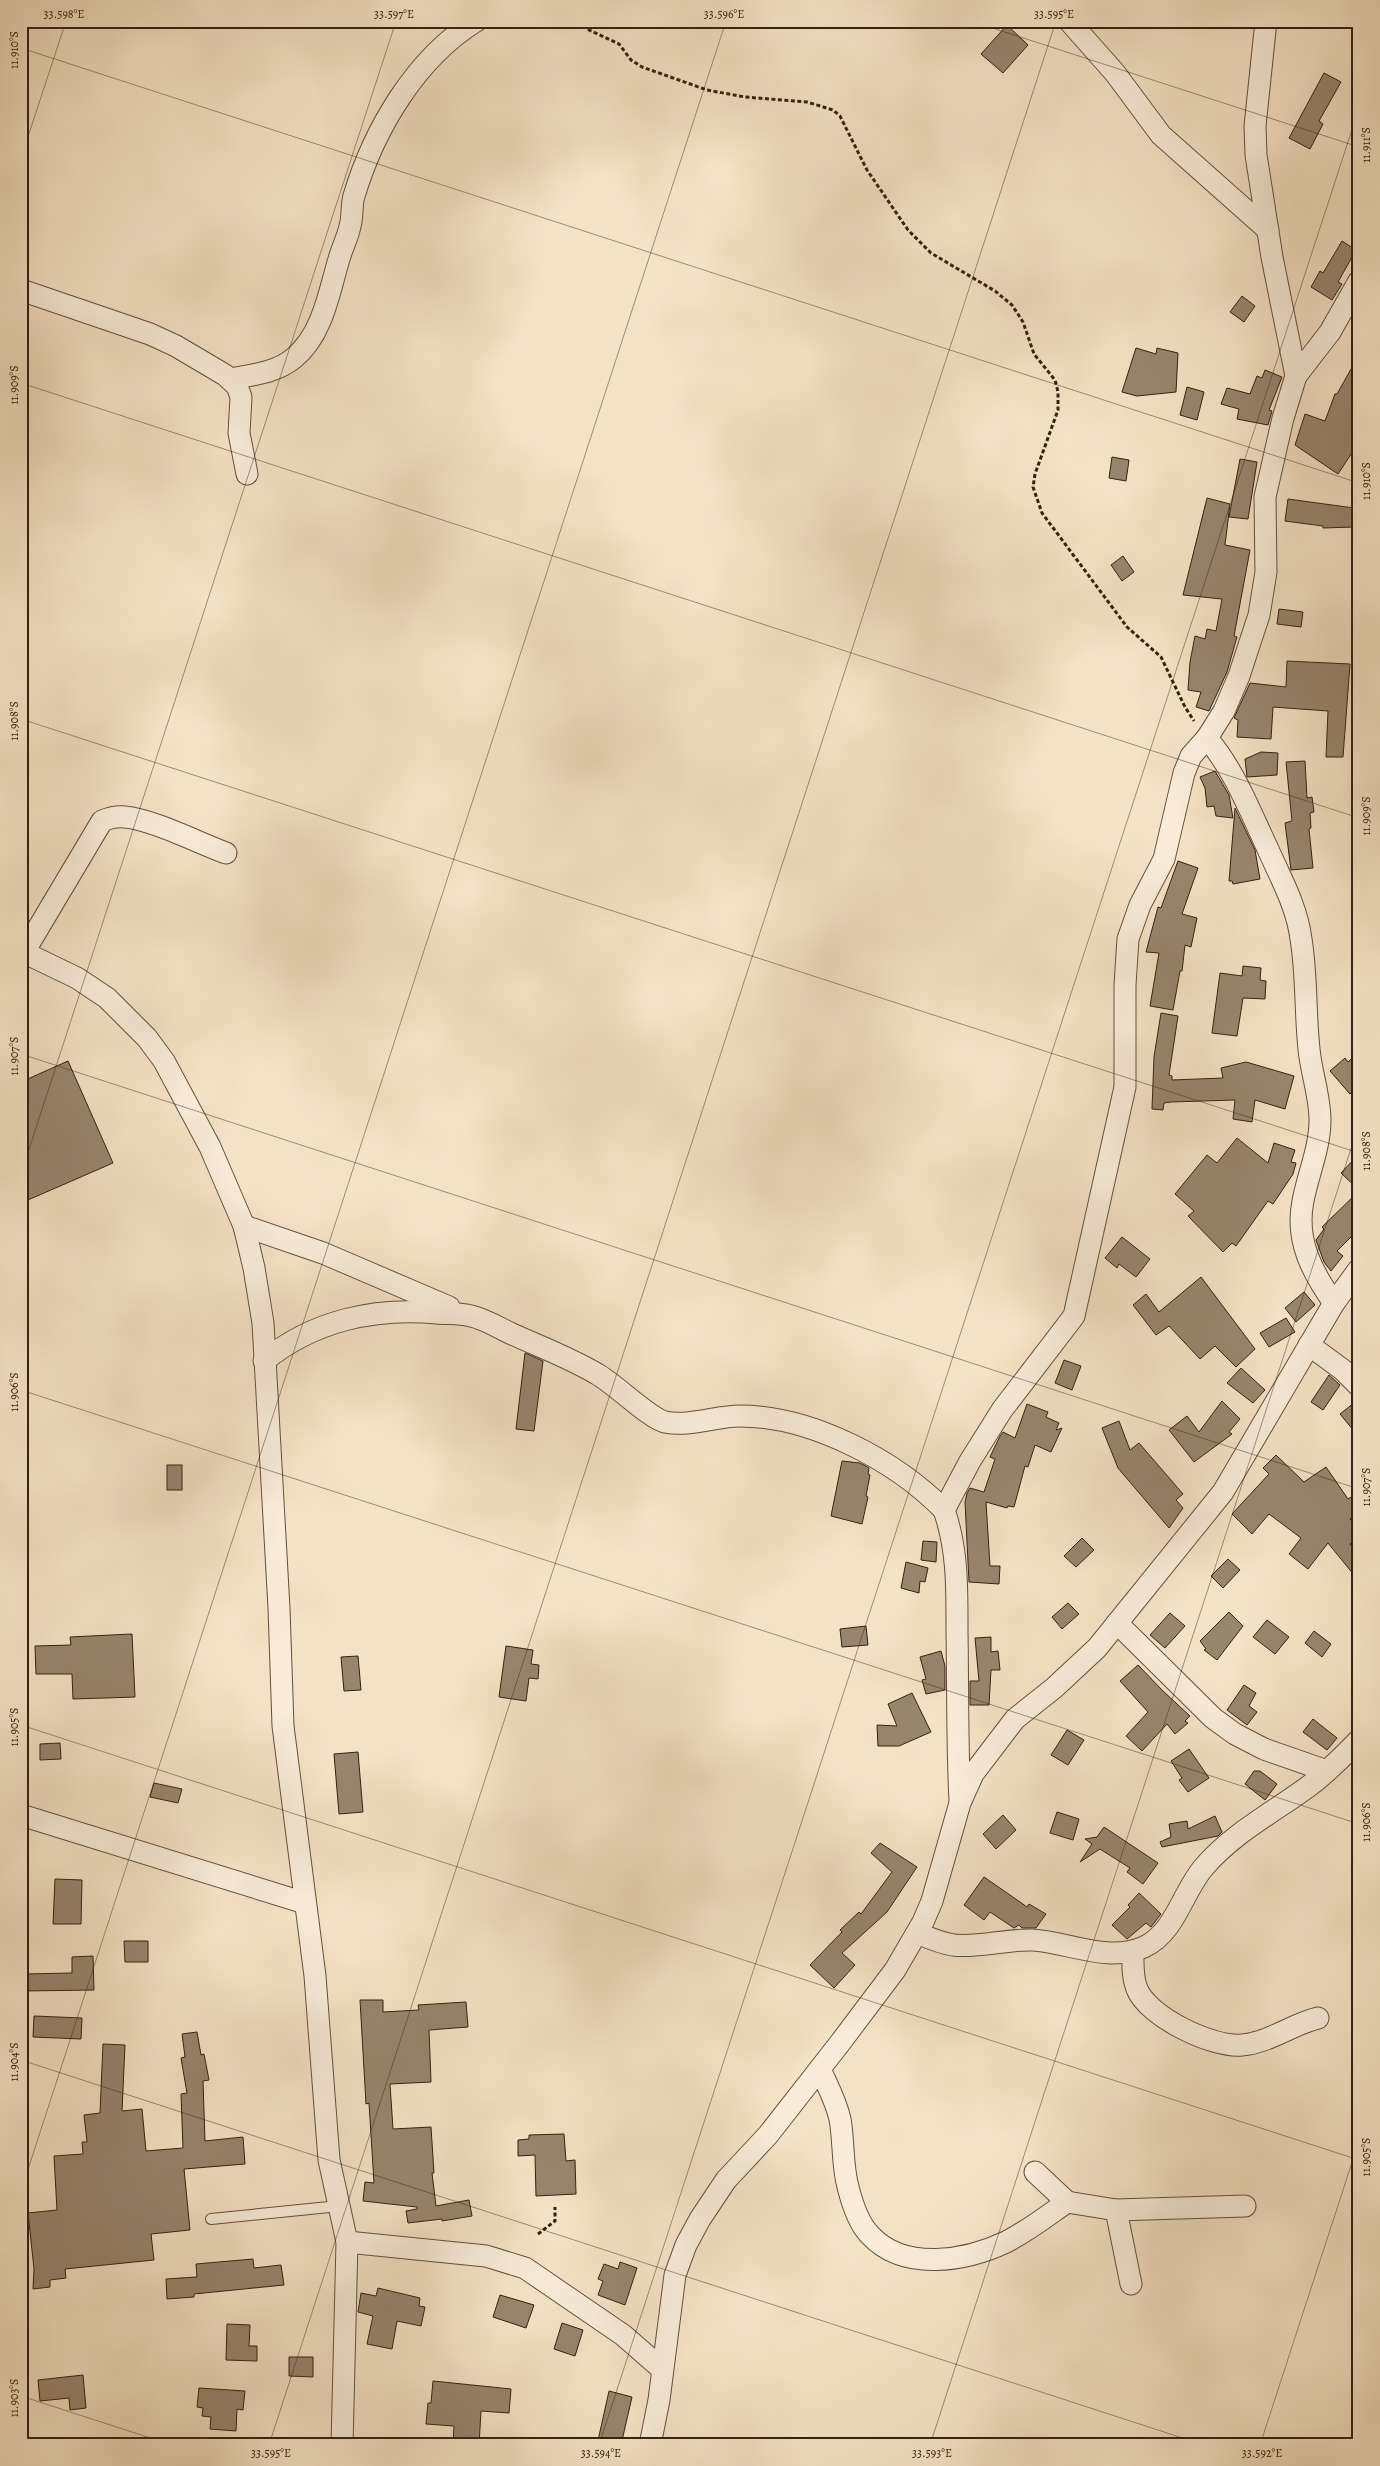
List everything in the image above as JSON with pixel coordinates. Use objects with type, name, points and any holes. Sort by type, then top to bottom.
[{"type":"street","points":[[230,379],[276,370],[295,357],[310,338],[322,316],[331,290],[350,226],[354,197],[376,142],[410,85],[431,58],[457,33],[476,21]]},
{"type":"street","points":[[1069,21],[1116,74],[1161,135],[1268,230]]},
{"type":"street","points":[[1266,21],[1255,126],[1260,187],[1296,376]]},
{"type":"street","points":[[944,1510],[970,1461],[1002,1410],[1074,1316],[1125,1087],[1125,986],[1129,934],[1164,859],[1184,774],[1191,756],[1216,724],[1236,684],[1259,615],[1266,572],[1265,498],[1283,418],[1296,376],[1330,332],[1359,281]]},
{"type":"street","points":[[21,290],[150,334],[198,358],[230,379],[241,397],[240,434],[247,474]]},
{"type":"street","points":[[1206,738],[1231,771],[1250,810],[1289,894],[1301,938],[1309,1054],[1320,1118],[1317,1147],[1303,1201],[1300,1226],[1309,1263],[1319,1282],[1334,1303]]},
{"type":"street","points":[[226,853],[142,821],[126,817],[113,817],[102,821],[23,952],[77,978],[107,998],[147,1038],[188,1104],[210,1147],[244,1226],[259,1294],[279,1608],[283,1726],[315,1976],[329,2160],[347,2242],[342,2445]]},
{"type":"street","points":[[244,1226],[323,1252],[596,1373],[660,1420],[686,1422],[754,1416],[796,1423],[882,1462],[924,1490],[944,1510],[953,1538],[957,1584],[956,1742],[960,1804]]},
{"type":"street","points":[[650,2445],[659,2400],[675,2275],[686,2246],[700,2219],[726,2180],[768,2134],[872,2002],[917,1933],[932,1901],[960,1804],[973,1774],[1015,1719],[1097,1648],[1223,1492],[1334,1303],[1359,1269]]},
{"type":"street","points":[[264,1361],[284,1344],[306,1332],[353,1317],[426,1312],[470,1316]]},
{"type":"street","points":[[1310,1345],[1343,1370],[1359,1386]]},
{"type":"street","points":[[1117,1623],[1195,1702],[1234,1734],[1264,1749],[1327,1771]]},
{"type":"street","points":[[917,1933],[951,1945],[1032,1940],[1054,1942],[1104,1953],[1133,1951],[1144,1947],[1161,1934],[1194,1880],[1214,1855],[1310,1786],[1359,1740]]},
{"type":"street","points":[[21,1815],[305,1903]]},
{"type":"street","points":[[1133,1951],[1133,1974],[1137,1990],[1145,2001],[1174,2024],[1205,2038],[1227,2044],[1243,2045],[1284,2031],[1299,2022],[1318,2018]]},
{"type":"street","points":[[820,2069],[839,2117],[847,2185],[858,2216],[870,2236],[890,2250],[907,2256],[929,2259],[970,2255],[1006,2242],[1067,2202]]},
{"type":"street","points":[[1035,2172],[1067,2202],[1116,2210],[1245,2206]]},
{"type":"street","points":[[1116,2210],[1131,2284]]},
{"type":"street","points":[[347,2242],[486,2256],[525,2268],[623,2335],[662,2369]]},
{"type":"lane","points":[[211,2219],[339,2206]]},
{"type":"path","points":[[578,21],[587,29],[620,44],[636,64],[680,81],[728,95],[793,100],[833,110],[848,129],[867,170],[908,230],[931,253],[995,291],[1012,306],[1022,322],[1034,354],[1051,373],[1058,392],[1058,410],[1034,474],[1033,487],[1036,500],[1042,512],[1127,627],[1161,657],[1185,707],[1206,738]]},
{"type":"path","points":[[538,2234],[556,2221],[555,2207]]},
{"type":"building","points":[[1007,25],[1028,45],[1003,73],[981,54]]},
{"type":"building","points":[[1324,73],[1341,82],[1319,121],[1323,124],[1310,149],[1289,138]]},
{"type":"building","points":[[1342,241],[1356,250],[1338,282],[1342,284],[1332,300],[1311,287],[1320,271],[1323,273]]},
{"type":"building","points":[[1242,296],[1255,306],[1244,322],[1230,312]]},
{"type":"building","points":[[1136,348],[1156,354],[1157,348],[1178,353],[1176,392],[1137,396],[1122,392]]},
{"type":"building","points":[[1359,355],[1359,442],[1338,474],[1295,445],[1305,414],[1325,421],[1335,394],[1337,394]]},
{"type":"building","points":[[1265,370],[1282,377],[1269,410],[1272,411],[1268,425],[1237,419],[1239,409],[1221,404],[1227,388],[1250,394],[1257,376],[1262,378]]},
{"type":"building","points":[[1187,387],[1204,392],[1197,420],[1180,415]]},
{"type":"building","points":[[1112,457],[1129,460],[1126,481],[1109,478]]},
{"type":"building","points":[[1240,459],[1257,462],[1248,519],[1229,517]]},
{"type":"building","points":[[1207,498],[1230,504],[1225,545],[1250,550],[1234,636],[1237,637],[1227,672],[1209,711],[1196,707],[1201,692],[1188,690],[1190,662],[1195,636],[1205,639],[1207,629],[1216,631],[1222,599],[1183,595]]},
{"type":"building","points":[[1288,499],[1354,508],[1354,527],[1323,528],[1323,526],[1285,521]]},
{"type":"building","points":[[1123,556],[1134,572],[1122,581],[1111,565]]},
{"type":"building","points":[[1279,609],[1303,612],[1301,627],[1277,624]]},
{"type":"building","points":[[1287,661],[1350,664],[1343,757],[1326,757],[1328,711],[1273,707],[1271,739],[1237,737],[1238,720],[1234,718],[1250,683],[1286,687]]},
{"type":"building","points":[[1261,752],[1278,753],[1277,775],[1247,777],[1245,759]]},
{"type":"building","points":[[1305,761],[1307,798],[1312,797],[1314,812],[1310,813],[1311,828],[1309,829],[1313,868],[1291,870],[1285,823],[1292,821],[1286,762]]},
{"type":"building","points":[[1215,771],[1229,795],[1233,818],[1216,816],[1214,806],[1207,807],[1205,788],[1200,777]]},
{"type":"building","points":[[1235,808],[1255,850],[1260,879],[1233,884],[1232,881],[1229,881]]},
{"type":"building","points":[[1178,861],[1198,868],[1182,914],[1197,918],[1191,947],[1185,945],[1182,971],[1180,971],[1173,1010],[1150,1006],[1159,953],[1146,952],[1158,907],[1161,908]]},
{"type":"building","points":[[1243,966],[1261,968],[1260,980],[1266,981],[1265,999],[1243,998],[1237,1036],[1212,1033],[1220,973],[1242,976]]},
{"type":"building","points":[[1161,1013],[1178,1016],[1169,1075],[1172,1076],[1172,1080],[1223,1078],[1221,1068],[1246,1062],[1294,1076],[1285,1109],[1255,1100],[1252,1122],[1233,1119],[1235,1100],[1171,1102],[1164,1103],[1163,1110],[1152,1109],[1154,1057]]},
{"type":"building","points":[[1359,1052],[1359,1086],[1350,1094],[1330,1071],[1345,1058],[1348,1062]]},
{"type":"building","points":[[68,1061],[113,1163],[21,1203],[21,1082]]},
{"type":"building","points":[[1237,1138],[1268,1163],[1274,1143],[1295,1150],[1291,1162],[1296,1163],[1293,1174],[1273,1204],[1268,1201],[1236,1246],[1232,1243],[1223,1252],[1188,1216],[1194,1211],[1175,1194],[1207,1155],[1217,1163]]},
{"type":"building","points":[[1359,1154],[1359,1190],[1341,1173]]},
{"type":"building","points":[[1359,1191],[1359,1229],[1337,1251],[1343,1256],[1331,1271],[1324,1262],[1316,1240],[1324,1229],[1322,1227]]},
{"type":"building","points":[[1122,1237],[1150,1259],[1136,1277],[1119,1264],[1117,1268],[1105,1258]]},
{"type":"building","points":[[1201,1277],[1255,1349],[1236,1367],[1215,1346],[1200,1359],[1169,1326],[1156,1335],[1133,1305],[1146,1294],[1159,1312]]},
{"type":"building","points":[[1304,1292],[1315,1305],[1296,1322],[1285,1308]]},
{"type":"building","points":[[1286,1318],[1295,1332],[1269,1347],[1260,1333]]},
{"type":"building","points":[[525,1353],[543,1361],[534,1431],[516,1429]]},
{"type":"building","points":[[1064,1360],[1081,1366],[1072,1390],[1055,1383]]},
{"type":"building","points":[[1241,1368],[1265,1390],[1253,1403],[1227,1383]]},
{"type":"building","points":[[1329,1375],[1340,1385],[1323,1410],[1311,1402]]},
{"type":"building","points":[[1359,1399],[1359,1437],[1340,1414]]},
{"type":"building","points":[[1222,1401],[1240,1419],[1229,1432],[1232,1434],[1194,1462],[1169,1430],[1187,1416],[1199,1432]]},
{"type":"building","points":[[1027,1404],[1048,1412],[1046,1417],[1059,1423],[1056,1430],[1062,1428],[1051,1452],[1035,1445],[1028,1467],[1025,1466],[1014,1507],[1008,1506],[1007,1508],[986,1502],[990,1566],[1000,1566],[999,1584],[969,1582],[965,1502],[967,1493],[970,1488],[984,1492],[995,1459],[990,1457],[1000,1436],[1003,1432],[1015,1438]]},
{"type":"building","points":[[1119,1421],[1130,1450],[1139,1443],[1183,1494],[1176,1500],[1183,1508],[1169,1528],[1118,1468],[1102,1428]]},
{"type":"building","points":[[1276,1455],[1304,1482],[1326,1467],[1348,1499],[1359,1492],[1359,1513],[1350,1519],[1359,1530],[1359,1537],[1350,1544],[1359,1556],[1359,1581],[1328,1543],[1308,1569],[1289,1554],[1301,1538],[1269,1514],[1252,1534],[1232,1514],[1269,1474],[1263,1468]]},
{"type":"building","points":[[842,1461],[860,1463],[869,1468],[868,1474],[870,1475],[866,1496],[868,1497],[862,1524],[831,1516]]},
{"type":"building","points":[[167,1465],[182,1465],[182,1490],[167,1490]]},
{"type":"building","points":[[1082,1538],[1094,1550],[1076,1567],[1064,1556]]},
{"type":"building","points":[[923,1541],[937,1542],[936,1562],[921,1560]]},
{"type":"building","points":[[1228,1559],[1240,1570],[1223,1588],[1211,1576]]},
{"type":"building","points":[[906,1562],[928,1568],[925,1582],[920,1581],[919,1593],[901,1588]]},
{"type":"building","points":[[1068,1603],[1079,1614],[1062,1629],[1052,1617]]},
{"type":"building","points":[[1229,1612],[1243,1626],[1217,1660],[1204,1650],[1206,1649],[1200,1641]]},
{"type":"building","points":[[1170,1613],[1185,1626],[1165,1648],[1150,1635]]},
{"type":"building","points":[[1267,1620],[1289,1637],[1275,1654],[1253,1637]]},
{"type":"building","points":[[866,1626],[868,1645],[842,1647],[840,1629]]},
{"type":"building","points":[[1314,1631],[1331,1644],[1322,1657],[1305,1643]]},
{"type":"building","points":[[132,1634],[135,1697],[73,1699],[72,1674],[36,1674],[35,1646],[71,1645],[70,1637]]},
{"type":"building","points":[[991,1637],[991,1652],[998,1651],[1000,1670],[991,1670],[989,1705],[970,1705],[970,1681],[979,1681],[975,1638]]},
{"type":"building","points":[[506,1646],[533,1650],[531,1664],[539,1665],[538,1679],[529,1678],[526,1701],[499,1697]]},
{"type":"building","points":[[941,1651],[945,1666],[945,1690],[926,1694],[922,1680],[926,1679],[920,1657]]},
{"type":"building","points":[[358,1656],[361,1690],[344,1691],[341,1657]]},
{"type":"building","points":[[1138,1665],[1190,1716],[1185,1721],[1188,1723],[1175,1734],[1167,1724],[1142,1751],[1126,1736],[1148,1712],[1120,1681]]},
{"type":"building","points":[[1244,1685],[1256,1693],[1249,1706],[1257,1712],[1247,1725],[1227,1710]]},
{"type":"building","points":[[912,1693],[931,1732],[899,1746],[878,1746],[877,1725],[897,1726],[888,1704]]},
{"type":"building","points":[[1313,1719],[1337,1738],[1327,1750],[1303,1732]]},
{"type":"building","points":[[1067,1730],[1084,1740],[1068,1765],[1051,1755]]},
{"type":"building","points":[[60,1743],[61,1759],[40,1760],[40,1744]]},
{"type":"building","points":[[1189,1749],[1209,1778],[1188,1792],[1179,1780],[1182,1778],[1171,1761]]},
{"type":"building","points":[[358,1752],[363,1812],[339,1814],[334,1754]]},
{"type":"building","points":[[1254,1771],[1260,1771],[1277,1784],[1265,1800],[1245,1784]]},
{"type":"building","points":[[154,1783],[182,1789],[178,1803],[150,1797]]},
{"type":"building","points":[[1057,1812],[1079,1819],[1073,1840],[1050,1833]]},
{"type":"building","points":[[1003,1815],[1016,1830],[996,1849],[983,1834]]},
{"type":"building","points":[[1215,1816],[1222,1832],[1218,1836],[1162,1847],[1160,1842],[1171,1837],[1169,1824],[1187,1821],[1188,1829]]},
{"type":"building","points":[[1104,1827],[1158,1863],[1143,1884],[1127,1872],[1130,1868],[1100,1849],[1080,1862],[1092,1844],[1085,1839],[1097,1837]]},
{"type":"building","points":[[880,1843],[917,1867],[887,1912],[842,1953],[855,1965],[834,1988],[810,1965],[842,1932],[840,1930],[859,1912],[861,1914],[892,1872],[871,1853]]},
{"type":"building","points":[[984,1877],[1027,1907],[1029,1904],[1046,1914],[1036,1928],[1022,1928],[1019,1925],[1014,1928],[990,1912],[984,1920],[964,1905]]},
{"type":"building","points":[[55,1879],[82,1880],[81,1924],[53,1924]]},
{"type":"building","points":[[1139,1893],[1161,1914],[1151,1927],[1146,1923],[1127,1939],[1112,1925],[1130,1907],[1128,1905]]},
{"type":"building","points":[[124,1941],[148,1941],[148,1962],[125,1962]]},
{"type":"building","points":[[93,1956],[94,1990],[23,1991],[25,1974],[72,1973],[72,1957]]},
{"type":"building","points":[[360,2000],[383,2000],[383,2012],[419,2010],[418,2005],[466,2002],[468,2027],[429,2030],[431,2082],[390,2084],[393,2129],[431,2127],[434,2173],[432,2173],[436,2206],[469,2200],[472,2216],[442,2221],[442,2219],[408,2223],[406,2211],[417,2209],[417,2207],[363,2201],[365,2182],[374,2183],[369,2103],[366,2104]]},
{"type":"building","points":[[34,2016],[82,2018],[81,2039],[33,2037]]},
{"type":"building","points":[[197,2032],[201,2055],[204,2054],[209,2080],[203,2081],[205,2141],[243,2137],[245,2164],[184,2169],[190,2230],[151,2234],[154,2260],[65,2269],[66,2278],[50,2280],[50,2287],[33,2289],[34,2269],[28,2213],[57,2210],[54,2156],[83,2154],[82,2142],[87,2142],[84,2115],[100,2113],[103,2044],[125,2045],[122,2111],[142,2109],[146,2151],[183,2148],[181,2094],[187,2093],[181,2058],[185,2057],[182,2034]]},
{"type":"building","points":[[564,2134],[566,2161],[575,2160],[576,2194],[536,2196],[535,2155],[518,2156],[518,2140],[529,2139],[529,2135]]},
{"type":"building","points":[[253,2259],[254,2268],[281,2265],[284,2285],[194,2294],[194,2297],[167,2299],[166,2279],[197,2277],[196,2264]]},
{"type":"building","points":[[620,2262],[637,2268],[625,2305],[598,2295],[603,2281],[598,2279],[604,2264],[618,2269]]},
{"type":"building","points":[[378,2288],[420,2298],[419,2306],[425,2307],[421,2326],[397,2321],[392,2349],[367,2344],[373,2316],[358,2312],[361,2293],[376,2296]]},
{"type":"building","points":[[500,2295],[534,2305],[526,2328],[493,2317]]},
{"type":"building","points":[[562,2323],[583,2330],[575,2356],[554,2349]]},
{"type":"building","points":[[227,2324],[250,2325],[249,2346],[257,2346],[257,2361],[226,2360]]},
{"type":"building","points":[[289,2357],[313,2357],[313,2377],[289,2376]]},
{"type":"building","points":[[83,2375],[86,2408],[70,2410],[69,2398],[40,2401],[38,2380]]},
{"type":"building","points":[[433,2381],[511,2389],[509,2413],[481,2411],[479,2445],[453,2445],[454,2426],[426,2424],[428,2403],[431,2403]]},
{"type":"building","points":[[199,2388],[245,2391],[243,2410],[237,2409],[236,2431],[210,2429],[211,2417],[202,2416],[203,2408],[197,2407]]},
{"type":"building","points":[[609,2391],[632,2397],[621,2445],[597,2445]]}]
